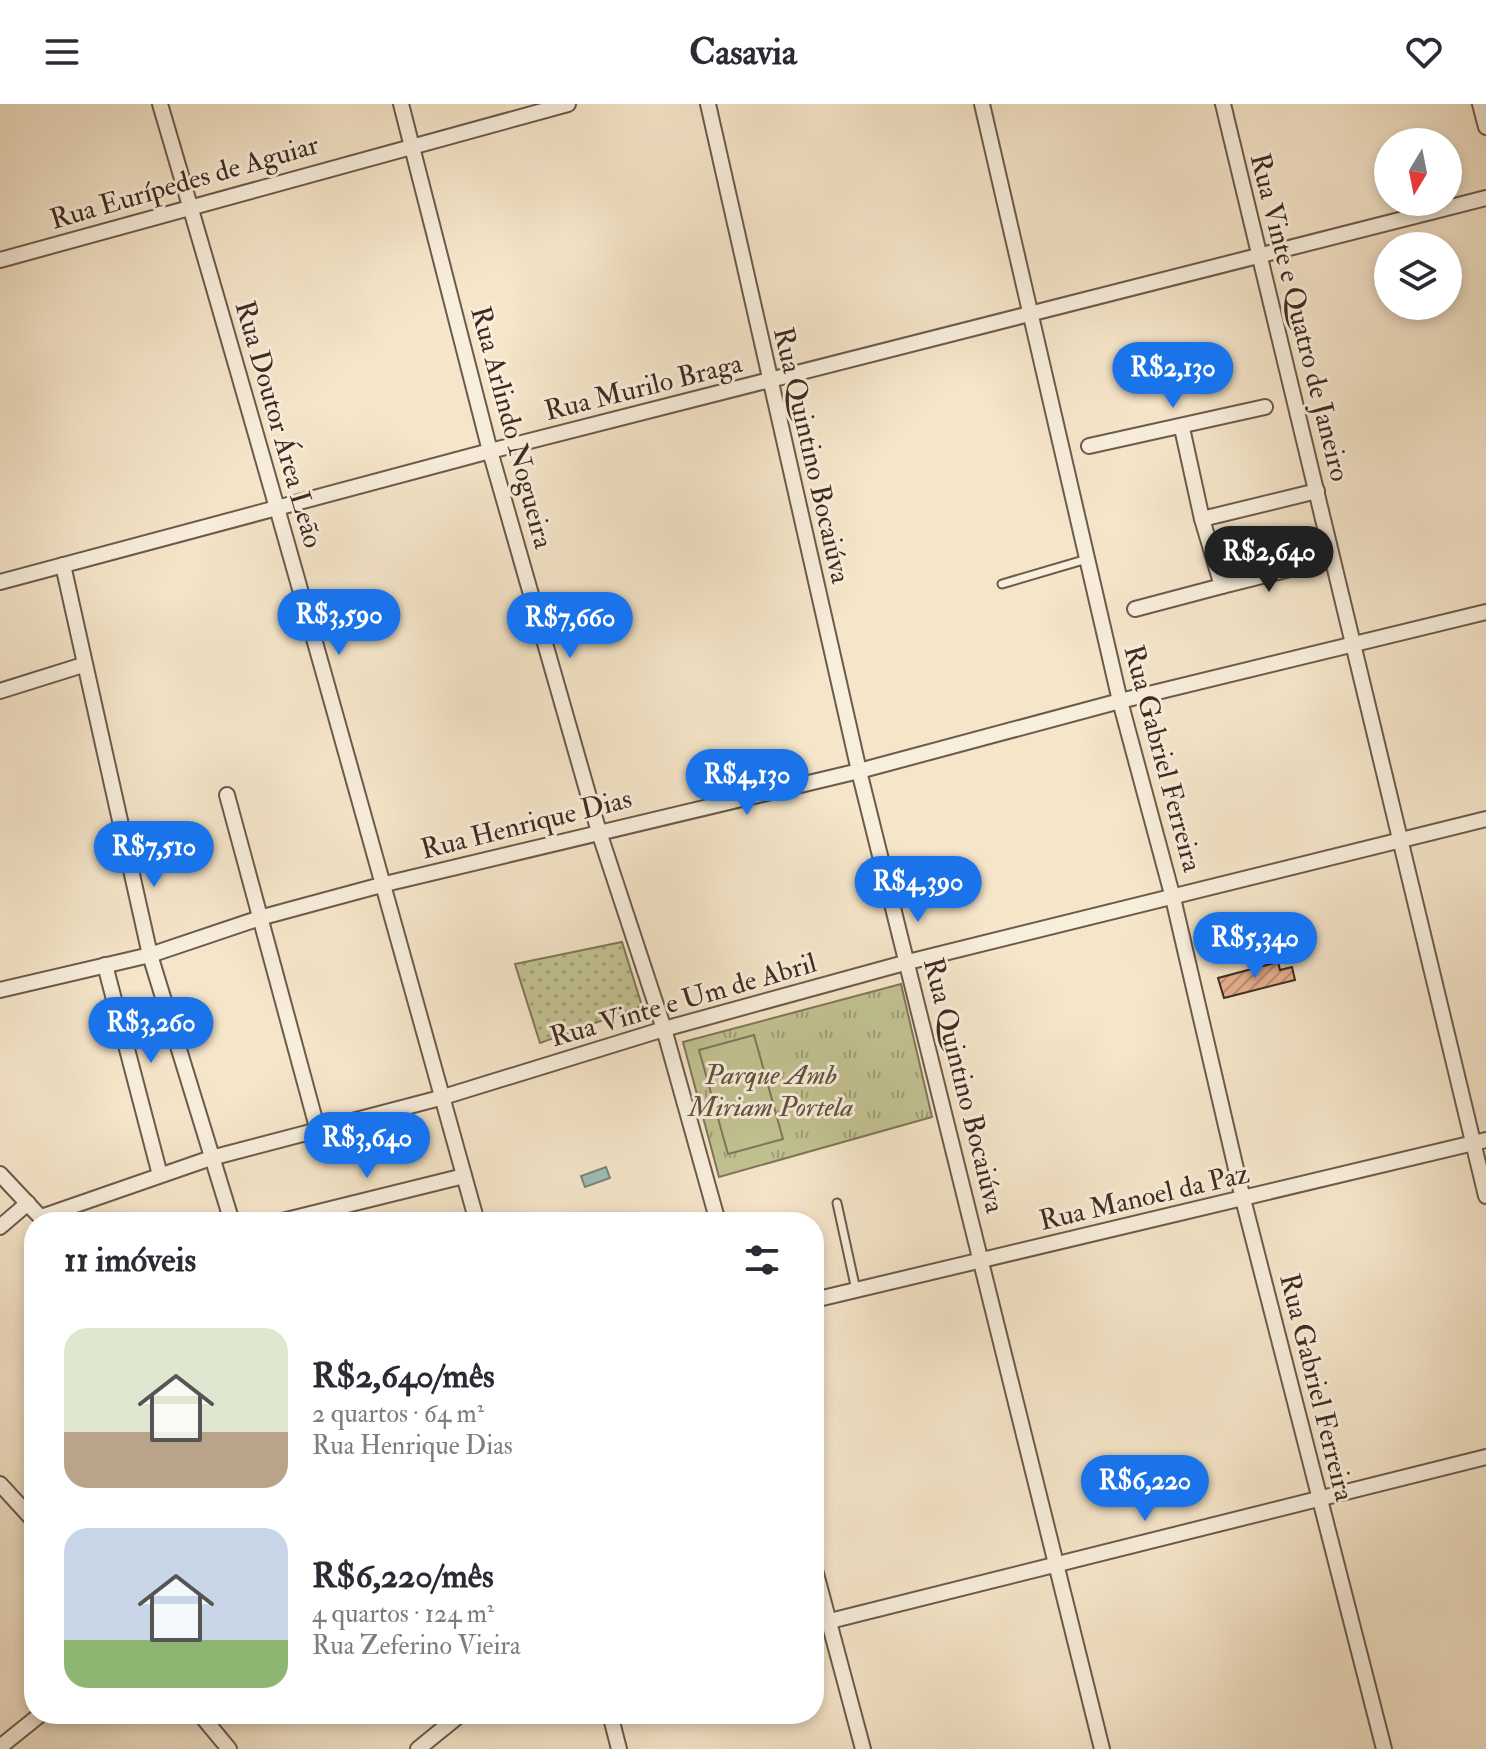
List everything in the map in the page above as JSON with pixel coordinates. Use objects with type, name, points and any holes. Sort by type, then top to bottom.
[{"type":"street","name":"Rua Doutor Área Leão","points":[[160,104],[385,884],[440,1098],[474,1212]]},
{"type":"street","name":"Rua Arlindo Nogueira","points":[[401,104],[490,451],[599,832],[664,1029],[715,1212]]},
{"type":"street","name":"Rua Eurípedes de Aguiar","points":[[0,260],[568,104]]},
{"type":"street","name":"Rua Quintino Bocaiúva","points":[[708,104],[768,381],[859,771],[1102,1749]]},
{"type":"street","name":"Rua Gabriel Ferreira","points":[[982,104],[1120,701],[1173,898],[1243,1199],[1384,1749]]},
{"type":"street","name":"Rua Vinte e Quatro de Janeiro","points":[[1223,104],[1353,645],[1480,1142],[1486,1196]]},
{"type":"street","points":[[1480,104],[1486,127]]},
{"type":"street","name":"Rua Murilo Braga","points":[[0,582],[490,451],[1486,198]]},
{"type":"street","points":[[1089,446],[1182,428],[1265,407]]},
{"type":"street","points":[[1182,428],[1202,519],[1222,586]]},
{"type":"street","points":[[1202,519],[1317,491]]},
{"type":"street","points":[[63,565],[150,955],[229,1212]]},
{"type":"street","points":[[1135,609],[1306,565]]},
{"type":"street","name":"Rua Henrique Dias","points":[[0,990],[150,955],[263,917],[385,884],[859,771],[1120,701],[1486,612]]},
{"type":"street","points":[[0,691],[83,665]]},
{"type":"street","points":[[227,795],[263,917],[318,1131]]},
{"type":"street","name":"Rua Vinte e Um de Abril","points":[[64,1212],[211,1158],[440,1098],[664,1029],[908,962],[1486,819]]},
{"type":"street","points":[[105,965],[160,1175]]},
{"type":"street","name":"Rua Manoel da Paz","points":[[824,1298],[1480,1142]]},
{"type":"street","points":[[0,1174],[36,1212]]},
{"type":"street","points":[[318,1212],[464,1176]]},
{"type":"street","points":[[0,1227],[28,1203]]},
{"type":"street","points":[[824,1622],[1486,1457]]},
{"type":"street","points":[[0,1484],[24,1510]]},
{"type":"street","points":[[824,1603],[863,1749]]},
{"type":"street","points":[[0,1747],[29,1724]]},
{"type":"street","points":[[208,1724],[229,1749]]},
{"type":"street","points":[[418,1749],[449,1724]]},
{"type":"street","points":[[613,1724],[619,1749]]},
{"type":"lane","points":[[1002,584],[1087,559]]},
{"type":"lane","points":[[837,1203],[856,1290]]},
{"type":"green space","points":[[622,942],[642,1006],[540,1043],[515,964]]},
{"type":"green space","name":"Parque Amb Miriam Portela","points":[[901,984],[932,1117],[719,1177],[683,1042]]},
{"type":"green space","points":[[754,1035],[783,1139],[728,1154],[699,1050]]},
{"type":"water","points":[[606,1167],[610,1178],[585,1187],[581,1176]]},
{"type":"building","points":[[1278,962],[1280,970],[1292,967],[1295,980],[1224,998],[1218,978]]}]
